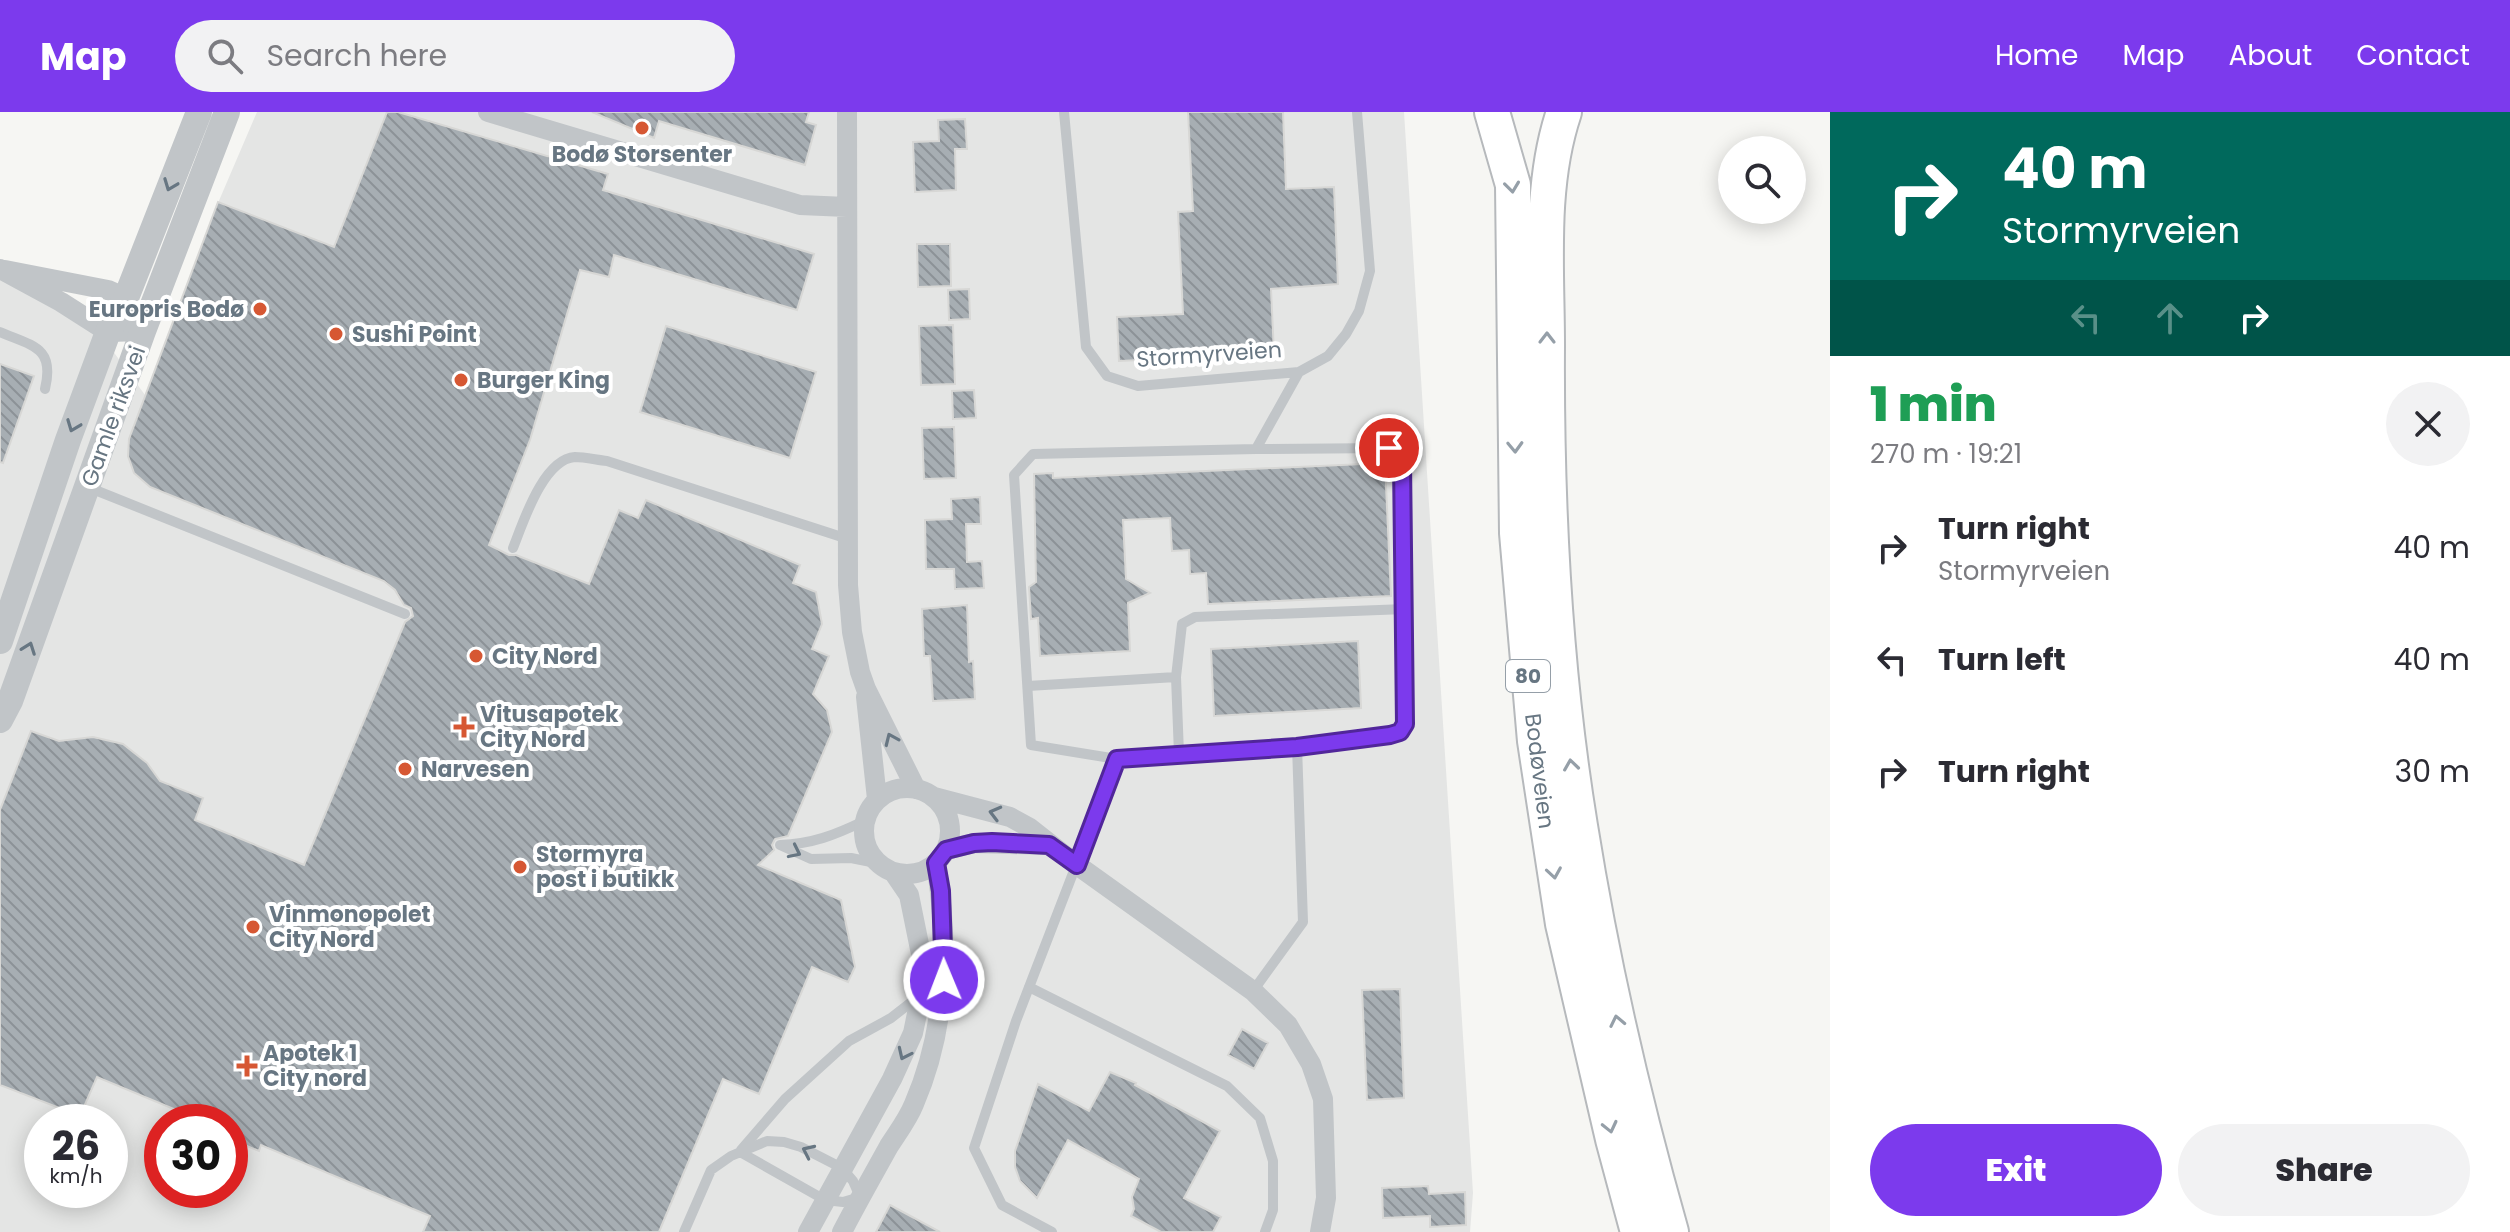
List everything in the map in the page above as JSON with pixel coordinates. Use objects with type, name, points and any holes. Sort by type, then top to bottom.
[{"type":"highway","name":"Bodøveien","points":[[1492,112],[1513,185],[1517,533],[1537,756],[1563,924],[1638,1232]]},
{"type":"highway","name":"Bodøveien","points":[[1564,112],[1547,194],[1548,472],[1558,649],[1579,825],[1609,986],[1646,1143],[1671,1232]]},
{"type":"street","name":"Gamle riksvei","points":[[0,641],[108,332],[126,298],[199,112]]},
{"type":"street","name":"Gamle riksvei","points":[[0,720],[10,701],[143,331],[227,112]]},
{"type":"street","points":[[488,112],[800,205],[847,207]]},
{"type":"street","points":[[847,112],[848,539],[852,632],[866,689],[877,799]]},
{"type":"street","points":[[2,270],[108,290],[126,298],[143,331],[108,332],[2,270]]},
{"type":"street","points":[[842,1232],[914,1105],[937,1034],[944,969],[941,856],[950,835],[949,821],[943,808],[925,793],[866,689]]},
{"type":"street","points":[[808,1232],[892,1079],[913,1033],[921,994],[922,959],[909,895],[865,844],[864,821],[877,799],[902,788],[1010,817],[1030,828],[1049,845],[1253,991],[1288,1025],[1311,1064],[1323,1099],[1326,1198],[1320,1232]]},
{"type":"street","points":[[885,868],[908,875],[923,872],[941,856],[974,843],[1049,845]]},
{"type":"lane","name":"Stormyrveien","points":[[1064,112],[1086,347],[1107,376],[1138,386],[1299,372],[1328,356],[1346,334],[1359,311],[1370,271],[1357,112]]},
{"type":"lane","points":[[0,332],[44,354],[49,369],[45,389]]},
{"type":"lane","points":[[1256,449],[1299,372]]},
{"type":"lane","points":[[1389,448],[1397,453],[1402,462],[1405,609],[1405,724],[1400,732],[1297,747],[1117,759],[1031,745],[1014,475],[1033,454],[1389,448]]},
{"type":"lane","points":[[513,548],[538,489],[554,468],[573,457],[607,461],[848,539]]},
{"type":"lane","points":[[88,487],[405,614]]},
{"type":"lane","points":[[1179,754],[1176,677],[1182,624],[1195,617],[1405,609]]},
{"type":"lane","points":[[1028,686],[1176,677]]},
{"type":"lane","points":[[1253,991],[1303,922],[1297,747]]},
{"type":"lane","points":[[1052,1232],[1002,1205],[974,1148],[1029,987],[1117,759]]},
{"type":"lane","points":[[864,821],[816,841],[780,845],[811,859],[851,858],[885,868]]},
{"type":"lane","points":[[1029,987],[1227,1086],[1260,1118],[1273,1161],[1273,1210],[1265,1232]]},
{"type":"lane","points":[[740,1152],[785,1099],[849,1041],[891,1018],[921,994]]},
{"type":"lane","points":[[684,1232],[711,1170],[740,1152],[767,1141],[801,1147],[842,1168],[853,1181],[860,1197],[843,1202],[825,1200],[740,1152]]},
{"type":"shaded area","points":[[257,112],[1404,112],[1473,1193],[1470,1232],[0,1232],[0,268],[80,306],[145,395],[218,203]]},
{"type":"building","name":"City Nord","points":[[387,112],[398,112],[608,174],[603,190],[814,254],[797,310],[614,255],[609,277],[580,270],[530,440],[489,545],[589,584],[619,510],[638,518],[646,500],[800,565],[793,583],[816,592],[822,624],[812,649],[829,656],[813,694],[827,710],[832,732],[788,836],[775,839],[772,845],[774,850],[758,865],[841,900],[855,967],[848,982],[812,967],[759,1094],[723,1079],[659,1232],[423,1232],[430,1216],[261,1145],[259,1151],[248,1146],[248,1104],[162,1104],[97,1077],[85,1104],[49,1104],[0,1085],[0,810],[31,731],[59,741],[93,737],[123,744],[147,763],[160,781],[203,798],[195,820],[304,865],[405,622],[413,616],[411,608],[404,605],[395,590],[384,581],[150,487],[134,473],[128,456],[129,439],[218,202],[334,247]]},
{"type":"building","points":[[592,112],[809,112],[806,122],[816,125],[805,165],[659,121],[654,138]]},
{"type":"building","points":[[1188,112],[1283,112],[1286,189],[1334,187],[1338,284],[1271,289],[1274,354],[1119,361],[1117,317],[1183,314],[1178,212],[1193,211]]},
{"type":"building","points":[[965,119],[967,149],[955,149],[956,190],[915,192],[913,142],[939,141],[938,120]]},
{"type":"building","points":[[917,244],[950,244],[951,286],[918,287]]},
{"type":"building","points":[[969,289],[970,319],[949,320],[948,290]]},
{"type":"building","points":[[953,325],[955,384],[921,385],[919,326]]},
{"type":"building","points":[[666,326],[816,372],[790,458],[640,412]]},
{"type":"building","points":[[0,364],[34,376],[3,463],[0,462]]},
{"type":"building","points":[[974,390],[976,418],[953,419],[952,391]]},
{"type":"building","points":[[954,427],[956,478],[924,479],[922,428]]},
{"type":"building","points":[[1385,463],[1391,596],[1208,604],[1206,573],[1190,574],[1189,550],[1172,551],[1170,518],[1123,520],[1126,579],[1150,593],[1128,603],[1130,651],[1040,656],[1038,618],[1031,619],[1029,587],[1036,582],[1034,474],[1053,473],[1053,478]]},
{"type":"building","points":[[980,497],[981,524],[966,524],[967,562],[982,561],[984,588],[955,589],[954,569],[926,569],[925,520],[952,519],[951,499]]},
{"type":"building","points":[[967,605],[969,662],[973,661],[975,699],[933,701],[930,656],[924,656],[922,609]]},
{"type":"building","points":[[1358,641],[1361,708],[1214,716],[1211,649]]},
{"type":"building","points":[[1400,989],[1404,1098],[1367,1100],[1362,990]]},
{"type":"building","points":[[1242,1029],[1268,1043],[1254,1069],[1228,1055]]},
{"type":"building","points":[[1110,1072],[1136,1083],[1220,1131],[1184,1198],[1221,1217],[1213,1232],[1161,1232],[1131,1216],[1134,1209],[1132,1197],[1139,1179],[1068,1140],[1037,1198],[1020,1181],[1015,1167],[1015,1151],[1038,1084],[1089,1111]]},
{"type":"building","points":[[1428,1186],[1429,1194],[1465,1192],[1466,1225],[1430,1227],[1430,1216],[1383,1218],[1382,1188]]},
{"type":"building","points":[[890,1205],[940,1232],[876,1232]]},
{"type":"place","name":"Bodø Storsenter","points":[[642,128]]},
{"type":"place","name":"Europris Bodø","points":[[260,309]]},
{"type":"place","name":"Sushi Point","points":[[336,334]]},
{"type":"place","name":"Burger King","points":[[461,380]]},
{"type":"place","name":"City Nord","points":[[476,656]]},
{"type":"place","name":"Vitusapotek City Nord","points":[[464,727]]},
{"type":"place","name":"Narvesen","points":[[405,769]]},
{"type":"place","name":"Stormyra post i butikk","points":[[520,867]]},
{"type":"place","name":"Vinmonopolet City Nord","points":[[253,927]]},
{"type":"place","name":"Apotek 1 City nord","points":[[247,1066]]},
{"type":"route","points":[[944,980],[941,891],[936,863],[946,850],[992,842],[1049,845],[1077,865],[1117,759],[1297,747],[1400,732],[1405,724],[1402,462],[1397,453],[1389,448]]}]
